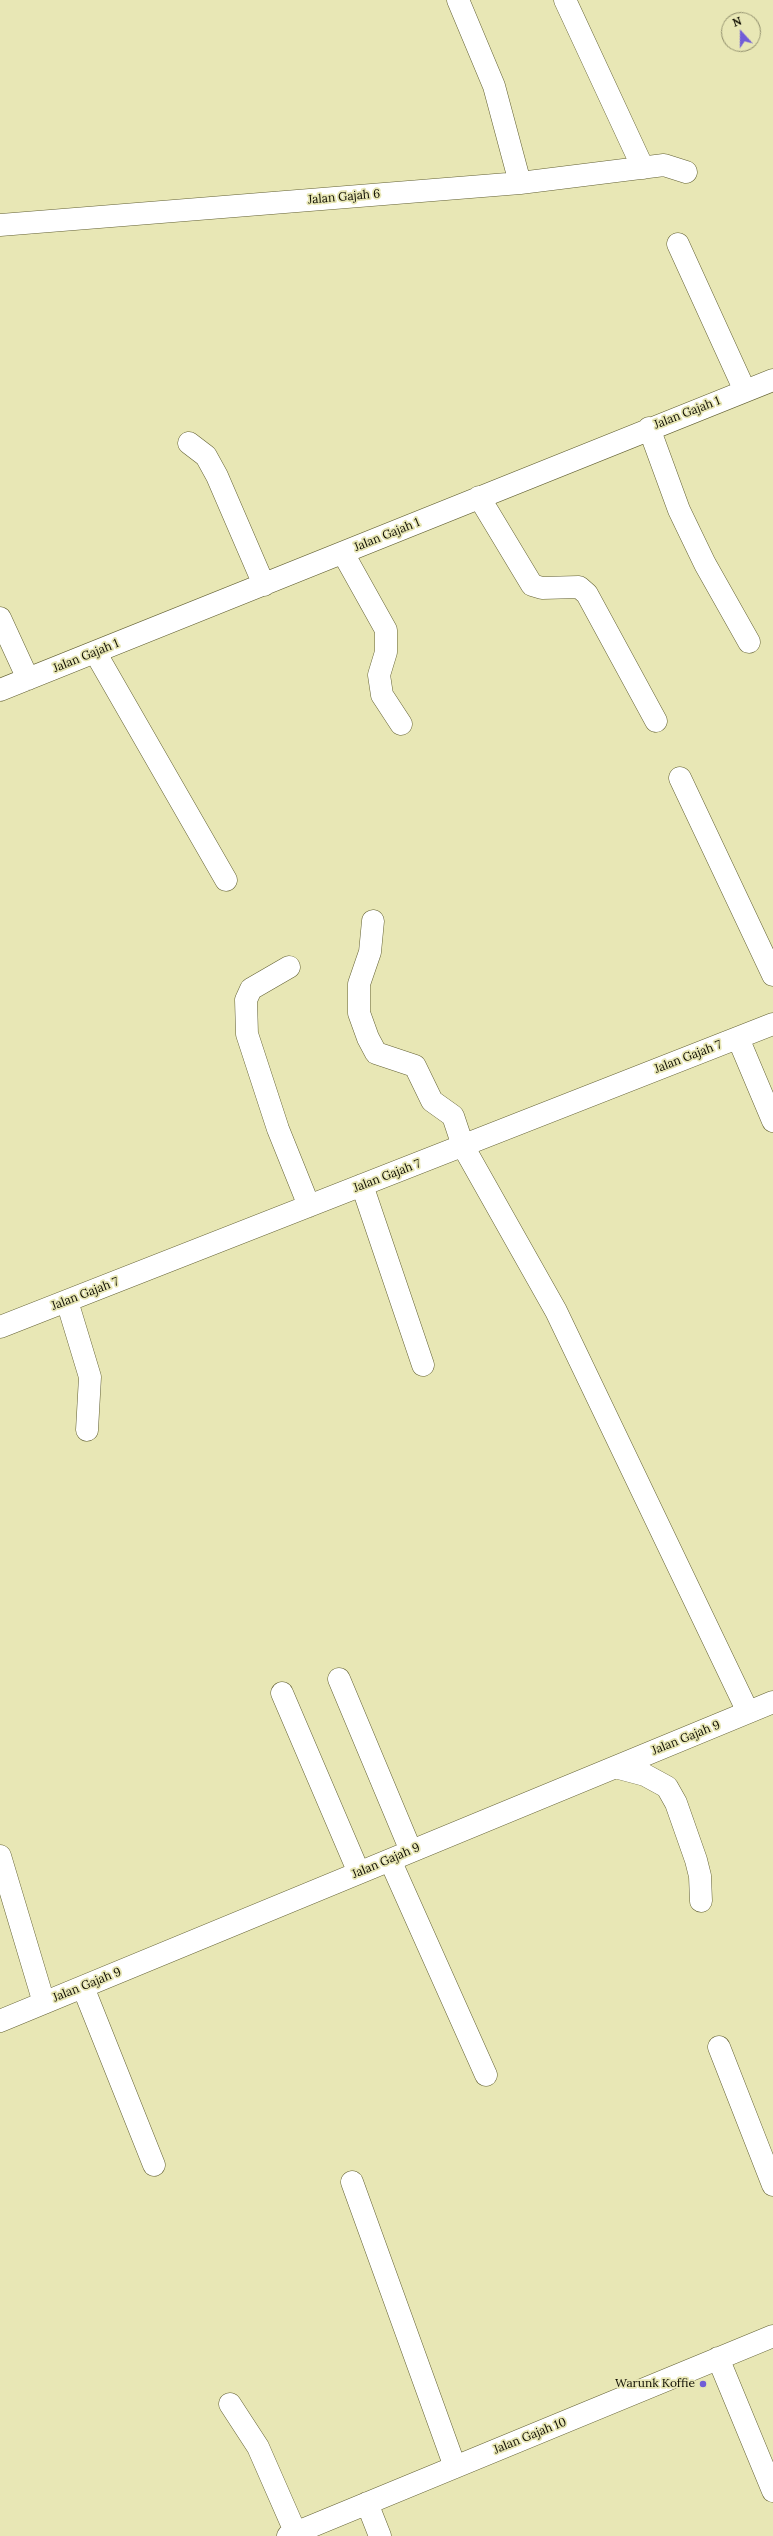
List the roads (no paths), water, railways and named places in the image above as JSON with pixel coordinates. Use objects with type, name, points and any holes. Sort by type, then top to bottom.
[{"type":"street","points":[[458,0],[494,86],[520,183]]},
{"type":"street","points":[[566,0],[643,168]]},
{"type":"street","name":"Jalan Gajah 6","points":[[0,225],[520,183],[664,165],[686,172]]},
{"type":"street","points":[[678,244],[745,391]]},
{"type":"street","name":"Jalan Gajah 1","points":[[0,690],[264,585],[649,428],[773,380]]},
{"type":"street","points":[[649,428],[679,510],[705,564],[749,642]]},
{"type":"street","points":[[189,443],[206,456],[217,476],[264,585]]},
{"type":"street","points":[[479,497],[532,585],[542,588],[574,586],[584,590],[656,721]]},
{"type":"street","points":[[343,553],[386,630],[386,652],[379,675],[382,695],[401,724]]},
{"type":"street","points":[[0,618],[28,679]]},
{"type":"street","points":[[95,652],[226,880]]},
{"type":"street","points":[[680,778],[773,975]]},
{"type":"street","points":[[373,921],[370,952],[359,984],[359,1013],[368,1038],[376,1053],[415,1066],[432,1101],[451,1112],[463,1146],[556,1311],[748,1712]]},
{"type":"street","points":[[289,967],[251,989],[246,1000],[247,1034],[278,1129],[309,1206]]},
{"type":"street","name":"Jalan Gajah 7","points":[[0,1327],[773,1024]]},
{"type":"street","points":[[738,1038],[773,1121]]},
{"type":"street","points":[[362,1186],[423,1365]]},
{"type":"street","points":[[67,1301],[90,1377],[87,1430]]},
{"type":"street","points":[[339,1680],[411,1851]]},
{"type":"street","points":[[282,1693],[359,1873]]},
{"type":"street","name":"Jalan Gajah 9","points":[[0,2021],[773,1702]]},
{"type":"street","points":[[615,1767],[645,1775],[667,1788],[676,1803],[696,1860],[700,1876],[701,1901]]},
{"type":"street","points":[[0,1856],[44,2003]]},
{"type":"street","points":[[390,1860],[486,2075]]},
{"type":"street","points":[[83,1987],[154,2165]]},
{"type":"street","points":[[719,2047],[773,2185]]},
{"type":"street","points":[[352,2182],[455,2467]]},
{"type":"street","name":"Jalan Gajah 10","points":[[294,2535],[367,2503],[773,2336]]},
{"type":"street","points":[[718,2358],[773,2491]]},
{"type":"street","points":[[230,2404],[258,2447],[294,2535]]},
{"type":"street","points":[[367,2503],[380,2536]]},
{"type":"place","name":"Warunk Koffie","points":[[703,2384]]}]
